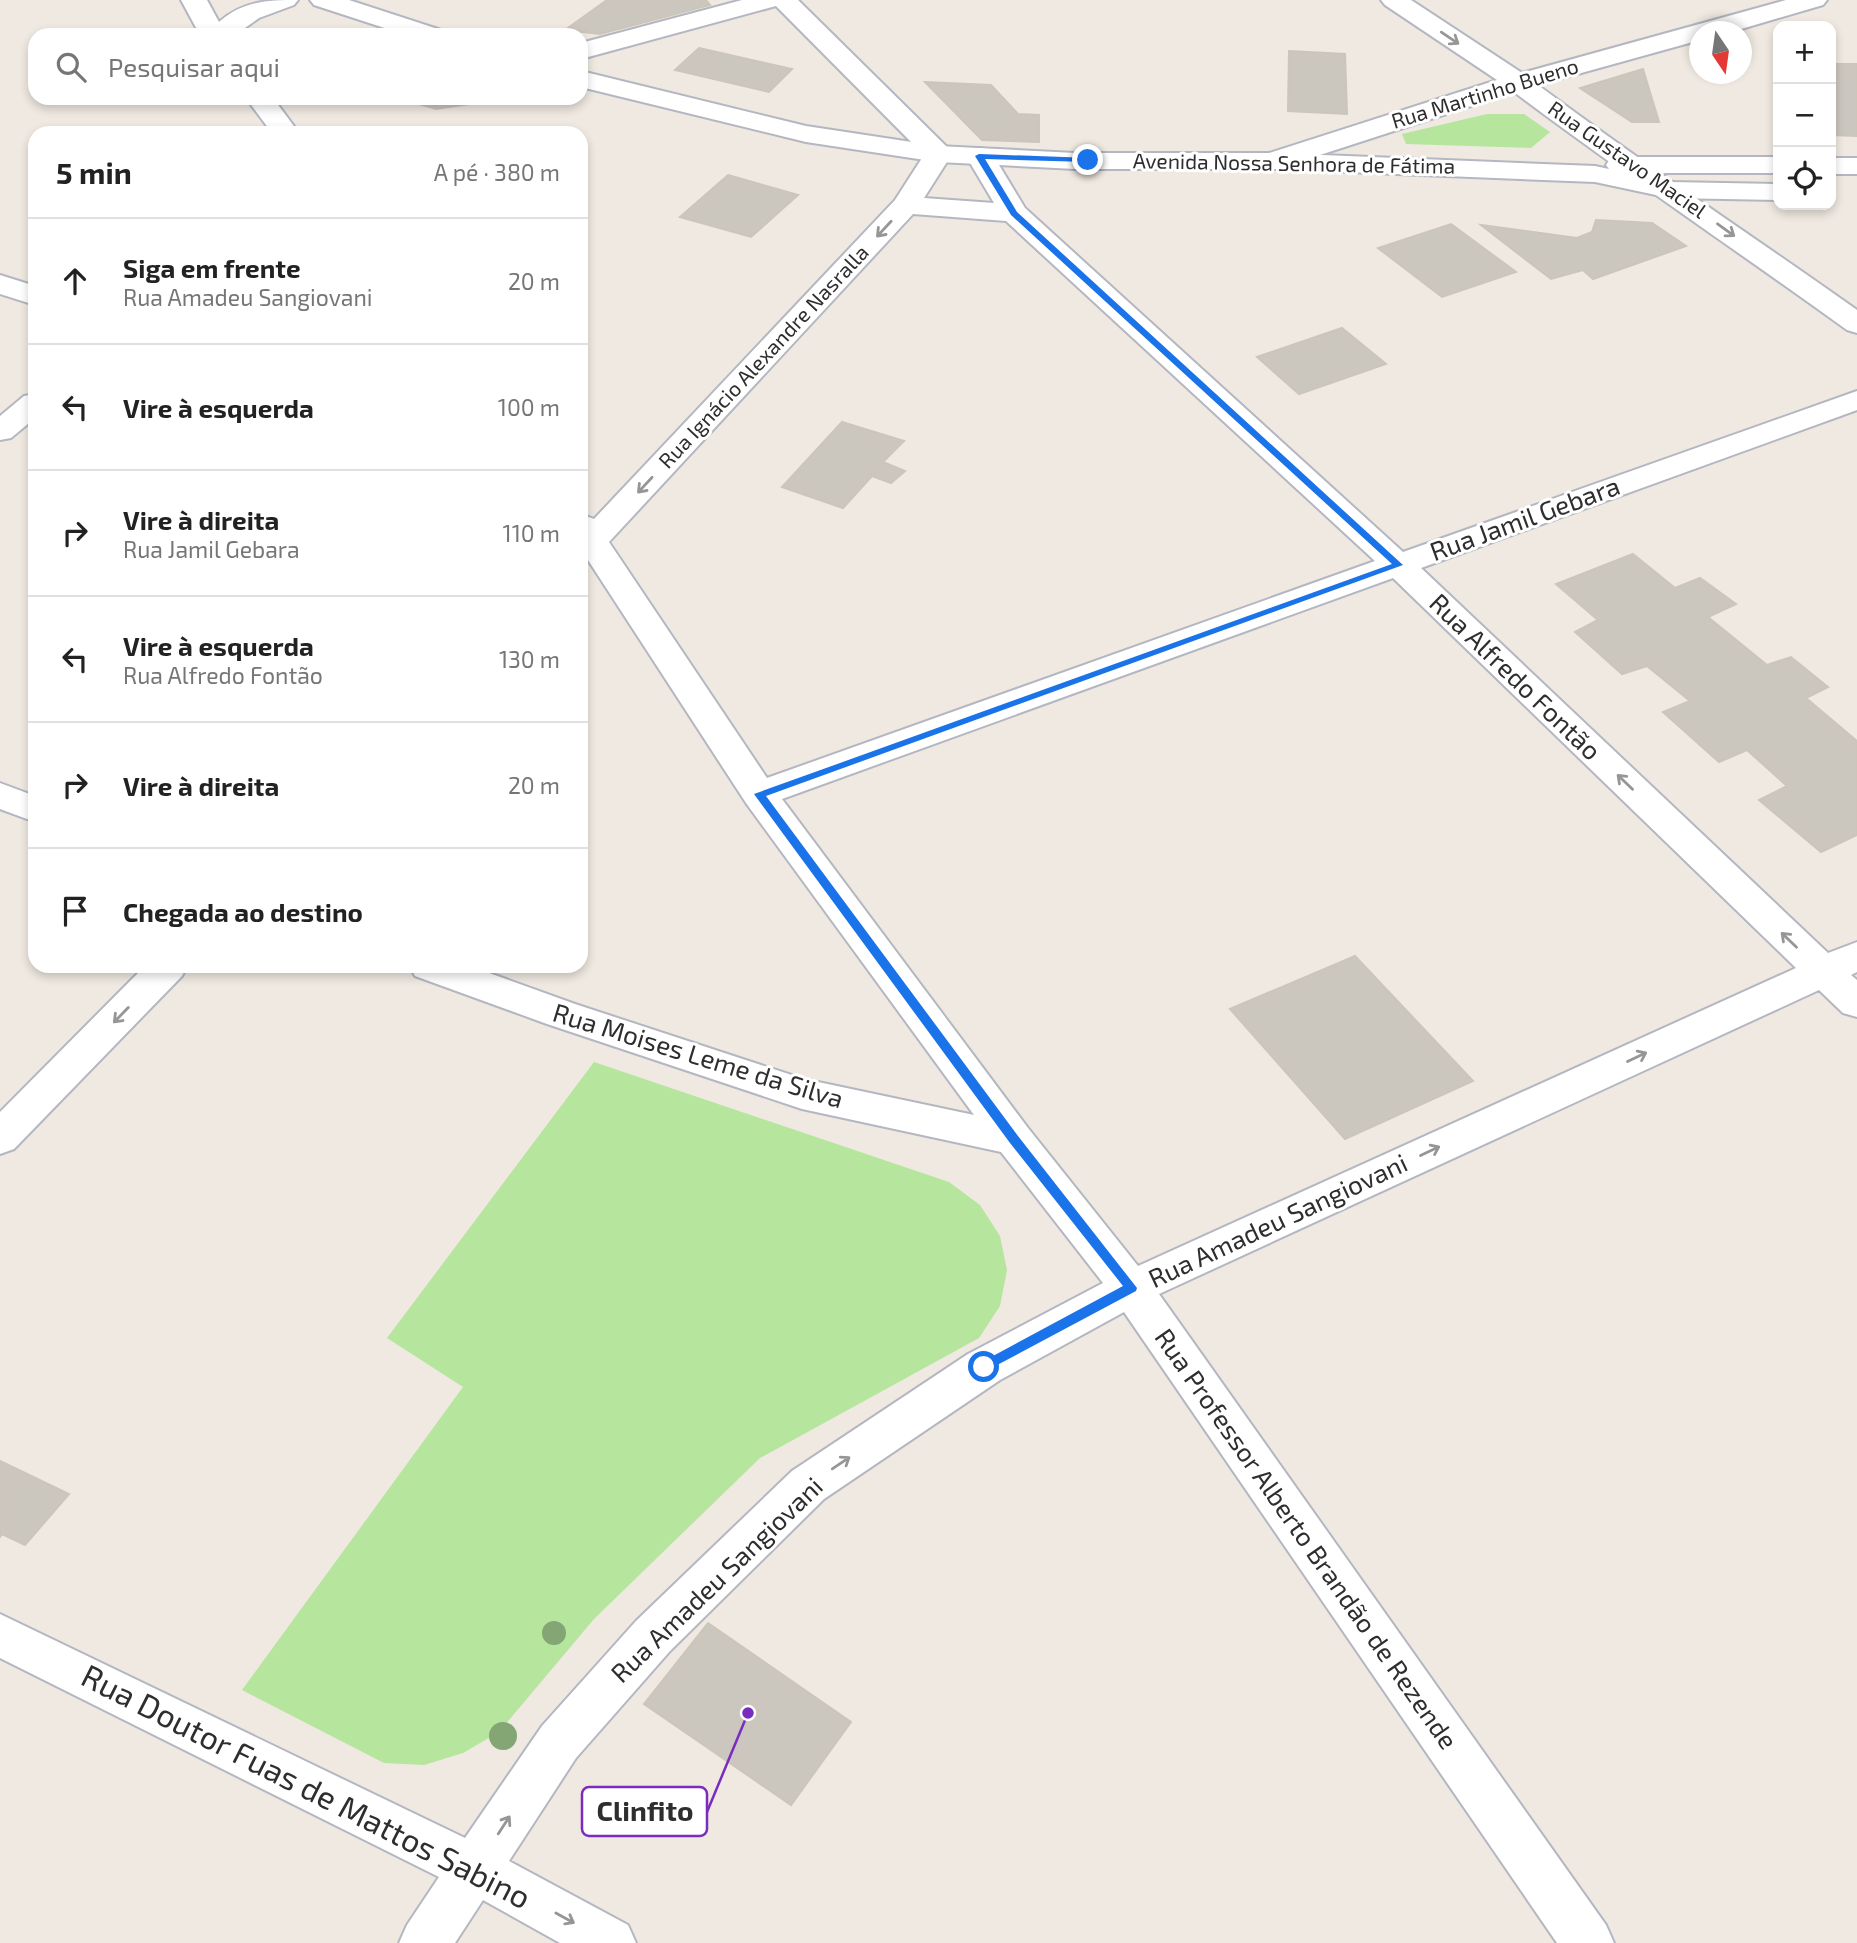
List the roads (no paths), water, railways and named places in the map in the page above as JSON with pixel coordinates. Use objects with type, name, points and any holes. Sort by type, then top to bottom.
[{"type":"street","points":[[194,0],[209,28]]},
{"type":"street","points":[[227,28],[250,12],[285,0]]},
{"type":"street","points":[[323,0],[410,28]]},
{"type":"street","points":[[588,49],[771,0]]},
{"type":"street","points":[[784,0],[938,154]]},
{"type":"street","name":"Rua Gustavo Maciel","points":[[1394,0],[1518,82],[1625,163],[1670,190],[1857,324]]},
{"type":"street","name":"Rua Martinho Bueno","points":[[1739,21],[1814,0]]},
{"type":"street","name":"Rua Martinho Bueno","points":[[1273,160],[1518,82],[1689,35]]},
{"type":"street","name":"Avenida Nossa Senhora de Fátima","points":[[588,81],[806,134],[938,154],[1076,161],[1273,160],[1595,174],[1670,190],[1773,192]]},
{"type":"street","points":[[264,105],[281,126]]},
{"type":"street","name":"Rua Ignácio Alexandre Nasralla","points":[[588,536],[906,205],[938,154]]},
{"type":"street","name":"Rua Alfredo Fontão","points":[[979,156],[1014,213],[1398,565],[1840,964],[1857,1003]]},
{"type":"street","name":"Avenida Nossa Senhora de Fátima","points":[[1595,174],[1625,163],[1773,165]]},
{"type":"street","points":[[1836,166],[1857,166]]},
{"type":"street","points":[[906,205],[1014,213]]},
{"type":"street","points":[[0,284],[28,294]]},
{"type":"street","name":"Rua Jamil Gebara","points":[[759,794],[1857,400]]},
{"type":"street","points":[[0,431],[28,409]]},
{"type":"street","name":"Rua Professor Alberto Brandão de Rezende","points":[[588,543],[759,794],[1014,1139],[1131,1288],[1588,1943]]},
{"type":"street","points":[[0,795],[28,807]]},
{"type":"street","name":"Rua Amadeu Sangiovani","points":[[425,1943],[559,1742],[653,1636],[808,1485],[984,1367],[1131,1288],[1840,964]]},
{"type":"street","points":[[0,1138],[161,973]]},
{"type":"street","name":"Rua Moises Leme da Silva","points":[[448,973],[561,1014],[802,1094],[1014,1139]]},
{"type":"street","name":"Rua Doutor Fuas de Mattos Sabino","points":[[0,1635],[475,1869],[610,1943]]},
{"type":"place","name":"Clinfito","points":[[748,1713]]}]
